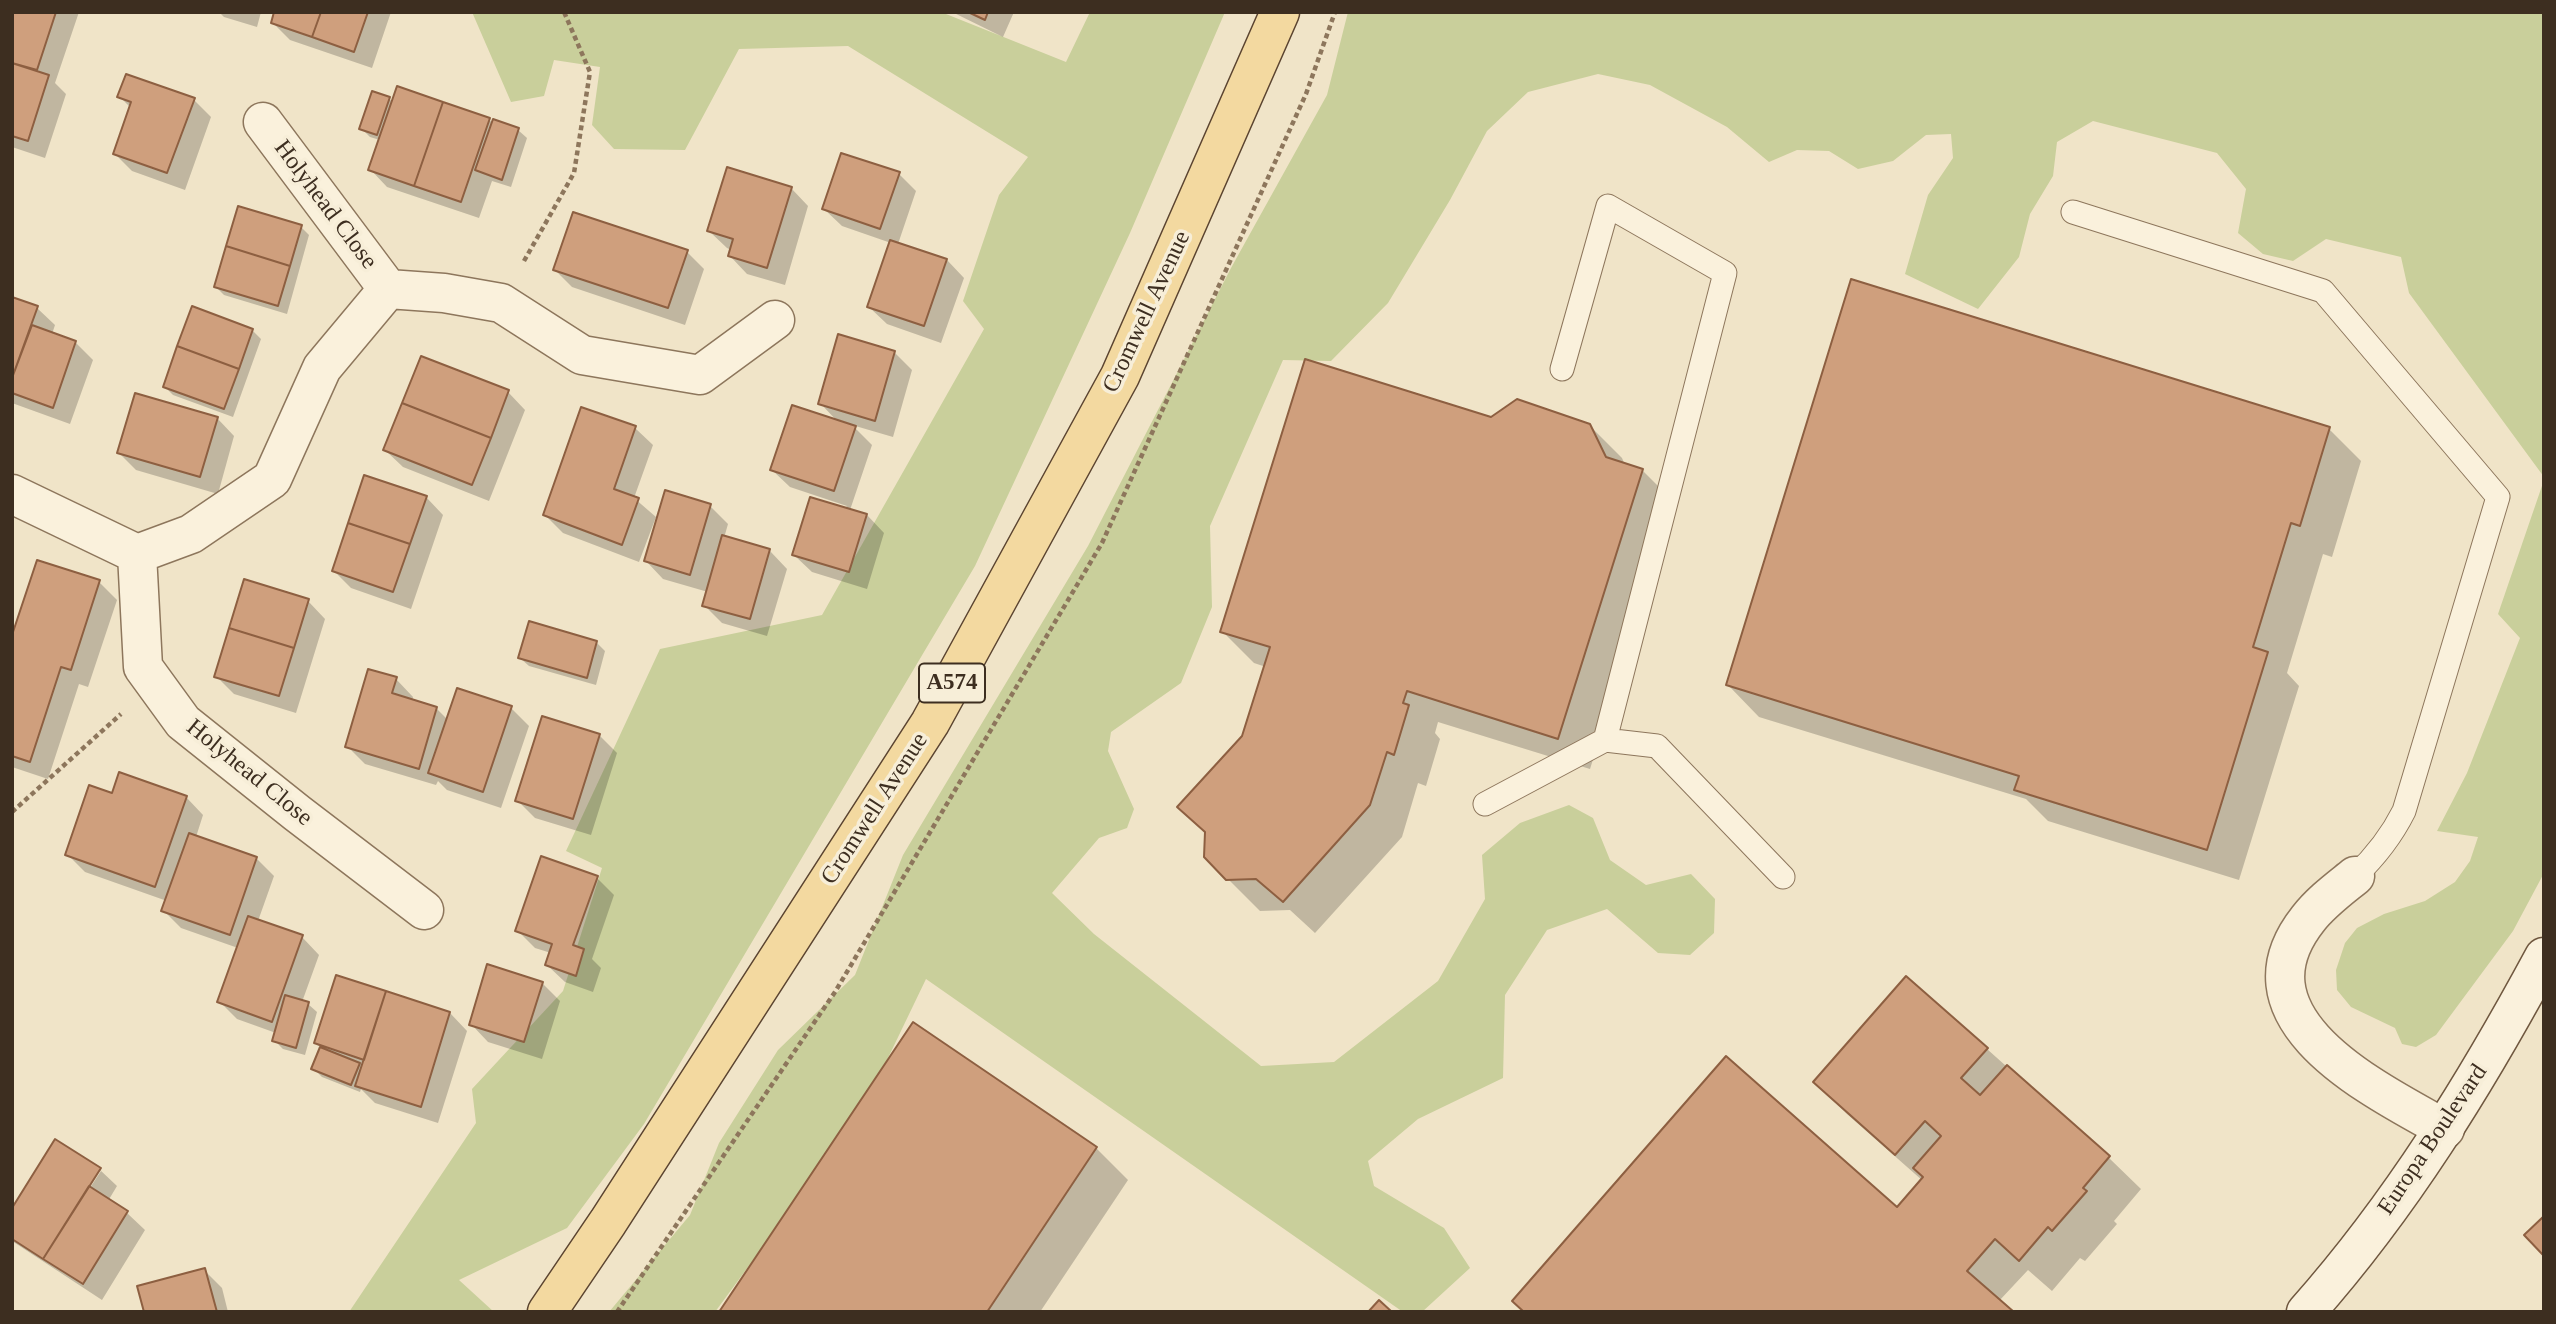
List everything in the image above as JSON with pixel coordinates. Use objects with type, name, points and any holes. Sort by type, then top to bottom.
[{"type":"main road","name":"Cromwell Avenue","points":[[547,1312],[930,723],[1120,376],[1280,12]]},
{"type":"street","name":"Holyhead Close","points":[[263,122],[388,289]]},
{"type":"street","name":"Holyhead Close","points":[[388,289],[444,292],[500,303],[582,355],[699,375],[775,320]]},
{"type":"street","name":"Holyhead Close","points":[[388,289],[322,368],[272,479],[191,534],[137,554],[143,667],[183,722],[424,910]]},
{"type":"street","points":[[12,494],[137,554]]},
{"type":"street","points":[[2355,876],[2307,920],[2293,944],[2286,969],[2286,996],[2301,1024],[2325,1052],[2358,1078],[2445,1129]]},
{"type":"street","name":"Europa Boulevard","points":[[2306,1312],[2356,1252],[2445,1129],[2544,957]]},
{"type":"lane","points":[[1562,369],[1608,206],[1725,273],[1605,740]]},
{"type":"lane","points":[[2073,212],[2323,291],[2498,497],[2403,811],[2392,836],[2355,876]]},
{"type":"lane","points":[[1485,804],[1605,740],[1657,746],[1783,877]]},
{"type":"path","points":[[500,303],[574,173],[590,72],[564,12]]},
{"type":"path","points":[[12,812],[155,683]]},
{"type":"green space","points":[[472,12],[941,12],[1066,62],[1090,12],[1225,12],[1130,233],[975,566],[644,1124],[567,1228],[459,1280],[494,1312],[349,1312],[476,1123],[472,1089],[563,991],[602,868],[566,851],[660,649],[822,615],[984,329],[963,301],[999,195],[1028,157],[848,46],[739,49],[685,150],[614,149],[592,125],[600,67],[554,60],[544,96],[511,102]]},
{"type":"green space","points":[[1348,12],[2544,12],[2544,477],[2409,293],[2401,257],[2326,239],[2293,261],[2263,254],[2238,233],[2246,189],[2217,153],[2093,121],[2057,142],[2053,176],[2030,214],[2019,257],[1978,309],[1905,274],[1928,195],[1953,158],[1951,134],[1926,135],[1893,161],[1858,169],[1829,151],[1797,150],[1769,162],[1727,127],[1650,85],[1598,74],[1528,92],[1487,131],[1450,200],[1388,303],[1331,361],[1283,360],[1210,526],[1212,607],[1181,683],[1111,732],[1108,751],[1134,809],[1127,828],[1099,838],[1052,893],[1094,934],[1261,1066],[1334,1062],[1438,981],[1485,899],[1482,855],[1520,823],[1569,805],[1593,818],[1610,860],[1646,885],[1691,874],[1715,899],[1714,933],[1690,955],[1658,953],[1607,909],[1547,930],[1505,995],[1503,1078],[1418,1119],[1368,1161],[1374,1186],[1444,1228],[1470,1268],[1422,1312],[1403,1312],[926,979],[862,1112],[715,1312],[609,1312],[690,1215],[719,1143],[778,1050],[855,975],[903,855],[1088,546],[1231,268],[1327,95]]},
{"type":"green space","points":[[2544,480],[2544,873],[2513,931],[2436,1035],[2416,1047],[2402,1044],[2395,1028],[2351,1007],[2337,990],[2336,970],[2345,943],[2357,928],[2384,914],[2425,901],[2455,882],[2470,861],[2478,837],[2437,831],[2467,773],[2520,638],[2498,614]]},
{"type":"building","points":[[12,12],[56,12],[37,70],[12,63]]},
{"type":"building","points":[[274,12],[321,12],[312,37],[271,23]]},
{"type":"building","points":[[321,12],[368,12],[354,52],[312,37]]},
{"type":"building","points":[[968,12],[988,12],[985,20]]},
{"type":"building","points":[[12,63],[49,75],[28,141],[12,136]]},
{"type":"building","points":[[126,74],[195,98],[167,173],[113,154],[131,102],[117,97]]},
{"type":"building","points":[[397,86],[443,102],[414,186],[368,170]]},
{"type":"building","points":[[372,91],[390,97],[377,135],[359,129]]},
{"type":"building","points":[[443,102],[490,118],[461,202],[414,186]]},
{"type":"building","points":[[493,119],[519,128],[502,180],[475,170]]},
{"type":"building","points":[[841,153],[900,172],[880,229],[822,209]]},
{"type":"building","points":[[727,167],[792,187],[767,268],[728,256],[733,239],[707,231]]},
{"type":"building","points":[[238,206],[302,225],[290,266],[226,246]]},
{"type":"building","points":[[573,212],[688,250],[668,308],[553,270]]},
{"type":"building","points":[[890,240],[947,259],[924,326],[867,307]]},
{"type":"building","points":[[226,246],[290,266],[278,306],[214,287]]},
{"type":"building","points":[[1851,279],[2330,427],[2300,526],[2291,523],[2253,647],[2268,652],[2207,850],[2014,790],[2019,776],[1726,685]]},
{"type":"building","points":[[12,297],[38,306],[12,378]]},
{"type":"building","points":[[192,306],[253,329],[239,369],[177,346]]},
{"type":"building","points":[[32,325],[76,341],[53,408],[12,393],[12,378]]},
{"type":"building","points":[[838,334],[895,351],[875,421],[818,404]]},
{"type":"building","points":[[177,346],[239,369],[224,409],[163,387]]},
{"type":"building","points":[[421,356],[509,390],[491,438],[402,403]]},
{"type":"building","points":[[1305,359],[1491,417],[1517,399],[1590,424],[1606,457],[1643,469],[1558,739],[1407,691],[1403,703],[1409,705],[1394,755],[1387,752],[1370,805],[1283,902],[1256,879],[1226,880],[1204,857],[1205,832],[1177,807],[1242,736],[1270,647],[1220,632]]},
{"type":"building","points":[[135,393],[218,417],[200,477],[117,453]]},
{"type":"building","points":[[402,403],[491,438],[472,485],[383,450]]},
{"type":"building","points":[[792,405],[856,426],[834,491],[770,470]]},
{"type":"building","points":[[581,407],[636,426],[614,489],[639,498],[622,545],[543,515]]},
{"type":"building","points":[[364,475],[427,496],[410,544],[348,523]]},
{"type":"building","points":[[665,490],[711,504],[690,575],[644,561]]},
{"type":"building","points":[[810,497],[867,514],[849,572],[792,555]]},
{"type":"building","points":[[348,523],[410,544],[393,592],[332,571]]},
{"type":"building","points":[[722,535],[770,549],[750,619],[702,606]]},
{"type":"building","points":[[37,560],[100,580],[71,670],[61,667],[30,762],[12,756],[12,635]]},
{"type":"building","points":[[244,579],[309,599],[294,648],[229,628]]},
{"type":"building","points":[[529,621],[597,641],[587,678],[518,658]]},
{"type":"building","points":[[229,628],[294,648],[279,696],[214,677]]},
{"type":"building","points":[[368,669],[397,677],[392,693],[437,707],[419,769],[345,747]]},
{"type":"building","points":[[457,688],[512,706],[483,792],[428,773]]},
{"type":"building","points":[[542,716],[600,734],[573,819],[515,801]]},
{"type":"building","points":[[119,772],[187,796],[155,887],[65,855],[89,785],[112,793]]},
{"type":"building","points":[[189,833],[257,857],[230,935],[161,911]]},
{"type":"building","points":[[541,856],[598,876],[573,945],[584,949],[576,976],[545,965],[552,944],[515,931]]},
{"type":"building","points":[[248,916],[303,935],[272,1022],[217,1002]]},
{"type":"building","points":[[487,964],[543,982],[524,1042],[469,1025]]},
{"type":"building","points":[[336,975],[386,991],[364,1060],[314,1043]]},
{"type":"building","points":[[1906,976],[1988,1048],[1961,1078],[1980,1095],[2007,1065],[2110,1156],[2083,1188],[2087,1191],[2052,1231],[2048,1227],[2019,1261],[1995,1239],[1967,1271],[2014,1312],[1524,1312],[1512,1301],[1726,1056],[1897,1207],[1923,1177],[1913,1168],[1941,1136],[1925,1121],[1895,1155],[1813,1082]]},
{"type":"building","points":[[386,991],[450,1012],[421,1107],[355,1086]]},
{"type":"building","points":[[285,995],[309,1002],[296,1048],[272,1041]]},
{"type":"building","points":[[913,1022],[1097,1147],[987,1312],[719,1312]]},
{"type":"building","points":[[320,1047],[360,1063],[351,1085],[311,1069]]},
{"type":"building","points":[[55,1139],[101,1168],[43,1259],[12,1239],[12,1208]]},
{"type":"building","points":[[89,1186],[128,1211],[83,1284],[43,1259]]},
{"type":"building","points":[[2544,1216],[2544,1256],[2524,1235]]},
{"type":"building","points":[[205,1268],[217,1312],[144,1312],[137,1286]]},
{"type":"building","points":[[1379,1300],[1392,1312],[1368,1312]]}]
